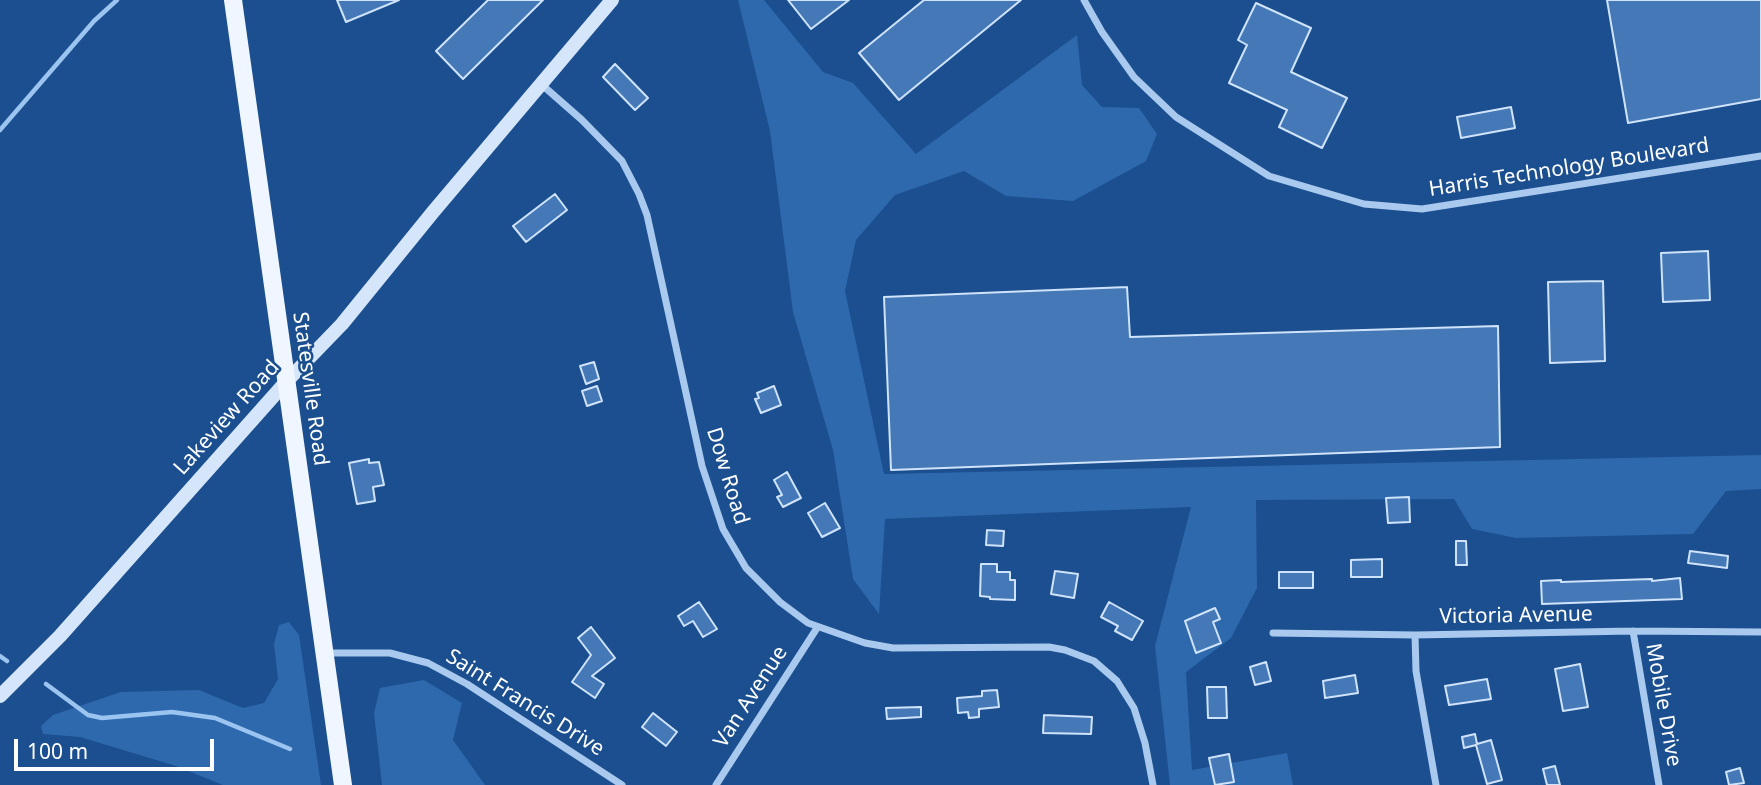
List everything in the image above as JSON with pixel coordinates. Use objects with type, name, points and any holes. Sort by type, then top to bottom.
[{"type":"main road","name":"Statesville Road","points":[[233,0],[343,785]]},
{"type":"main road","name":"Lakeview Road","points":[[0,696],[60,636],[286,382],[342,324],[612,0]]},
{"type":"street","name":"Harris Technology Boulevard","points":[[1084,0],[1102,32],[1134,78],[1176,117],[1269,176],[1364,204],[1422,209],[1761,156]]},
{"type":"street","name":"Dow Road","points":[[541,84],[582,120],[622,161],[639,194],[647,215],[702,466],[723,529],[736,553],[763,587],[780,603],[817,628],[865,643],[893,648],[1049,647],[1085,656],[1103,667],[1129,696],[1140,724],[1153,785]]},
{"type":"street","name":"Van Avenue","points":[[716,785],[817,628]]},
{"type":"street","name":"Victoria Avenue","points":[[1273,633],[1415,635],[1633,631],[1761,632]]},
{"type":"street","name":"Mobile Drive","points":[[1633,631],[1659,785]]},
{"type":"street","points":[[1415,635],[1416,671],[1436,785]]},
{"type":"street","name":"Saint Francis Drive","points":[[324,653],[390,653],[428,663],[467,684],[622,785]]},
{"type":"shaded area","points":[[738,0],[764,0],[823,72],[853,83],[916,154],[1077,35],[1082,85],[1102,107],[1139,108],[1157,134],[1146,161],[1073,201],[1006,196],[964,171],[895,195],[856,240],[845,291],[884,474],[1761,455],[1761,489],[1726,491],[1693,534],[1516,538],[1472,529],[1454,499],[1256,500],[1257,588],[1231,638],[1186,672],[1192,770],[1287,753],[1293,785],[1170,785],[1155,646],[1191,507],[885,519],[879,614],[853,579],[833,450],[793,312],[770,131]]},
{"type":"shaded area","points":[[289,622],[299,635],[321,785],[223,785],[176,766],[80,737],[43,734],[41,726],[53,715],[121,692],[199,690],[243,708],[264,703],[278,679],[274,644],[279,625]]},
{"type":"shaded area","points":[[424,680],[462,703],[453,740],[485,785],[382,785],[374,713],[380,688]]},
{"type":"building","points":[[337,0],[399,0],[346,22]]},
{"type":"building","points":[[488,0],[543,0],[463,79],[436,51]]},
{"type":"building","points":[[788,0],[849,0],[811,29]]},
{"type":"building","points":[[924,0],[1021,0],[899,100],[859,53]]},
{"type":"building","points":[[1607,0],[1761,0],[1761,99],[1628,123]]},
{"type":"building","points":[[1256,3],[1311,28],[1291,72],[1347,98],[1322,148],[1279,127],[1287,110],[1229,83],[1247,45],[1238,40]]},
{"type":"building","points":[[615,64],[648,98],[635,110],[603,77]]},
{"type":"building","points":[[1511,107],[1515,128],[1461,138],[1457,117]]},
{"type":"building","points":[[555,194],[567,210],[526,242],[513,226]]},
{"type":"building","points":[[1708,251],[1710,300],[1663,302],[1661,253]]},
{"type":"building","points":[[1603,281],[1605,361],[1550,363],[1548,282]]},
{"type":"building","points":[[1127,287],[1130,337],[1498,326],[1500,447],[891,470],[884,297]]},
{"type":"building","points":[[594,362],[599,379],[586,384],[580,366]]},
{"type":"building","points":[[597,386],[602,401],[587,406],[582,391]]},
{"type":"building","points":[[774,386],[781,405],[761,413],[755,399],[759,398],[757,393]]},
{"type":"building","points":[[369,459],[369,463],[379,462],[384,485],[373,487],[375,501],[357,504],[349,463]]},
{"type":"building","points":[[787,472],[801,498],[783,507],[777,497],[782,495],[774,480]]},
{"type":"building","points":[[1409,497],[1410,522],[1388,523],[1386,498]]},
{"type":"building","points":[[825,503],[840,528],[822,537],[808,513]]},
{"type":"building","points":[[987,530],[1004,531],[1003,546],[986,545]]},
{"type":"building","points":[[1456,541],[1466,541],[1467,565],[1456,565]]},
{"type":"building","points":[[1690,551],[1728,556],[1727,568],[1688,563]]},
{"type":"building","points":[[1382,559],[1382,577],[1351,577],[1351,560]]},
{"type":"building","points":[[981,564],[997,564],[997,572],[1010,572],[1010,580],[1015,580],[1015,600],[980,596]]},
{"type":"building","points":[[1055,571],[1078,574],[1074,598],[1051,594]]},
{"type":"building","points":[[1279,572],[1313,572],[1313,588],[1279,588]]},
{"type":"building","points":[[1680,578],[1682,599],[1542,604],[1541,581],[1652,581]]},
{"type":"building","points":[[699,602],[717,629],[703,637],[693,621],[684,626],[678,616]]},
{"type":"building","points":[[1109,602],[1143,621],[1132,640],[1115,631],[1118,626],[1101,617]]},
{"type":"building","points":[[1215,608],[1220,619],[1213,622],[1221,643],[1196,653],[1185,621]]},
{"type":"building","points":[[591,627],[615,658],[592,676],[604,684],[595,698],[572,682],[591,655],[578,638]]},
{"type":"building","points":[[1266,662],[1271,681],[1255,685],[1250,667]]},
{"type":"building","points":[[1580,664],[1588,707],[1563,711],[1555,669]]},
{"type":"building","points":[[1355,675],[1358,693],[1325,698],[1323,681]]},
{"type":"building","points":[[1487,679],[1491,699],[1449,705],[1445,686]]},
{"type":"building","points":[[1207,687],[1226,687],[1227,718],[1208,718]]},
{"type":"building","points":[[997,690],[999,707],[979,709],[979,717],[969,718],[968,712],[958,713],[957,698],[982,696],[982,691]]},
{"type":"building","points":[[921,707],[921,717],[887,719],[886,708]]},
{"type":"building","points":[[653,713],[677,732],[666,746],[642,727]]},
{"type":"building","points":[[1044,715],[1092,717],[1091,734],[1043,733]]},
{"type":"building","points":[[1475,734],[1477,744],[1491,740],[1502,780],[1487,784],[1476,745],[1464,748],[1462,737]]},
{"type":"building","points":[[1229,754],[1234,782],[1215,785],[1209,758]]},
{"type":"building","points":[[1555,766],[1560,785],[1547,785],[1543,769]]},
{"type":"building","points":[[1740,768],[1744,783],[1729,785],[1726,772]]},
{"type":"waterway","points":[[0,130],[94,21],[117,0]]},
{"type":"waterway","points":[[0,656],[7,661]]},
{"type":"waterway","points":[[46,684],[88,715],[102,718],[172,712],[215,718],[290,749]]}]
